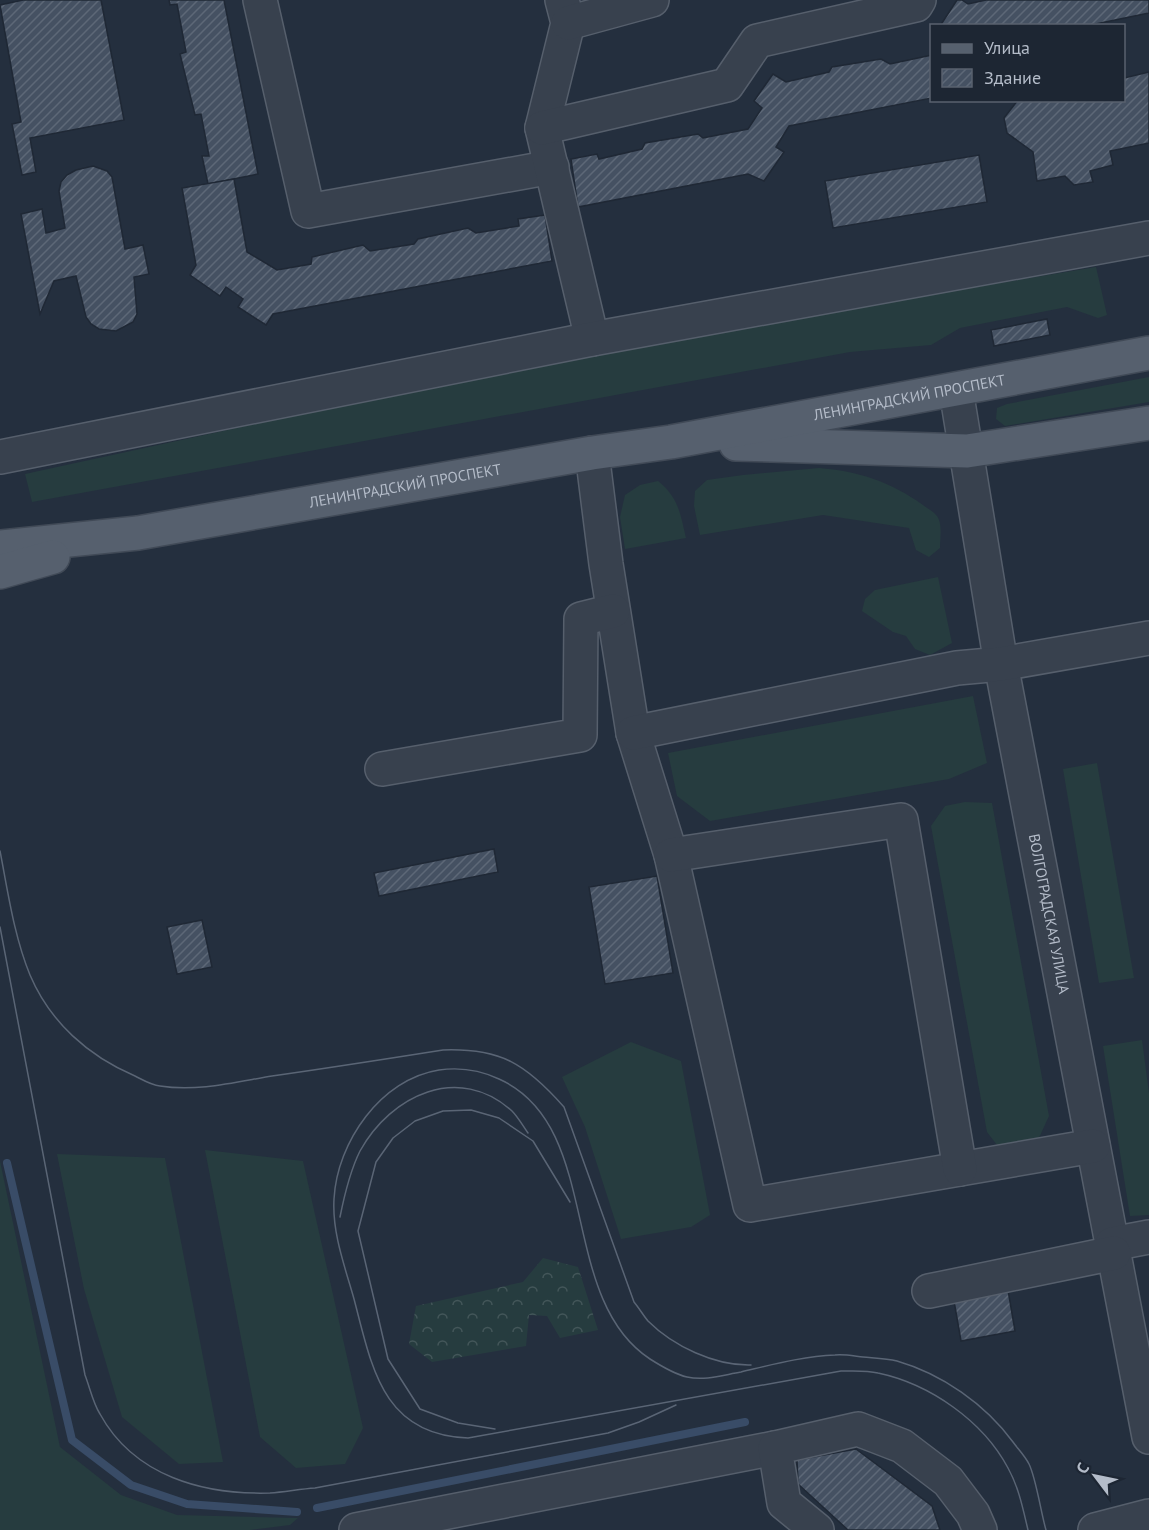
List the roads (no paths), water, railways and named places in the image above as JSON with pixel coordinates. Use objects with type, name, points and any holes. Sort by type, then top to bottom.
[{"type":"main road","name":"ЛЕНИНГРАДСКИЙ ПРОСПЕКТ","points":[[0,548],[138,533],[591,453],[671,442],[1149,353]]},
{"type":"main road","name":"ЛЕНИНГРАДСКИЙ ПРОСПЕКТ","points":[[671,442],[967,452],[1149,423]]},
{"type":"main road","name":"ЛЕНИНГРАДСКИЙ ПРОСПЕКТ","points":[[0,572],[138,533]]},
{"type":"street","points":[[260,0],[308,211],[552,167]]},
{"type":"street","points":[[592,339],[542,128],[565,12],[652,0]]},
{"type":"street","points":[[542,128],[727,85],[757,41],[916,4],[919,0]]},
{"type":"street","points":[[0,457],[592,339],[1149,237]]},
{"type":"street","name":"ВОЛГОГРАДСКАЯ УЛИЦА","points":[[956,390],[1001,664],[1149,1437]]},
{"type":"street","points":[[591,453],[633,733],[671,855],[750,1205],[1094,1146]]},
{"type":"street","points":[[382,769],[580,735],[581,619],[613,610]]},
{"type":"street","points":[[633,733],[957,668],[1001,664],[1149,638]]},
{"type":"street","points":[[671,855],[901,820],[960,1169]]},
{"type":"street","points":[[928,1291],[1113,1249],[1149,1237]]},
{"type":"street","points":[[356,1530],[776,1448],[858,1429],[902,1446],[948,1482],[972,1514],[980,1530]]},
{"type":"street","points":[[776,1448],[784,1503],[818,1530]]},
{"type":"street","points":[[1095,1530],[1149,1516]]},
{"type":"waterway","points":[[7,1163],[72,1440],[131,1485],[187,1504],[297,1512]]},
{"type":"waterway","points":[[317,1508],[745,1422]]},
{"type":"tram line","points":[[0,851],[20,945],[30,975],[48,1008],[72,1036],[86,1048],[118,1068],[150,1083],[174,1088],[216,1086],[443,1050],[481,1052],[497,1056],[524,1070],[564,1107],[634,1302],[646,1319],[670,1339],[695,1353],[723,1362],[751,1365]]},
{"type":"tram line","points":[[0,927],[85,1375],[98,1410],[114,1435],[131,1453],[151,1467],[196,1485],[245,1493],[270,1493],[315,1488],[608,1433],[676,1405]]},
{"type":"tram line","points":[[1028,1530],[1020,1499],[1008,1468],[997,1451],[970,1420],[917,1386],[873,1372],[841,1371],[468,1438],[439,1434],[416,1425],[399,1411],[375,1372],[337,1237],[334,1212],[337,1177],[353,1136],[366,1116],[381,1100],[399,1086],[418,1076],[439,1070],[462,1069],[485,1073],[499,1079],[532,1102],[554,1134],[568,1172],[589,1256],[602,1296],[621,1331],[650,1359],[677,1374],[700,1378],[800,1359],[838,1355],[889,1359],[914,1367],[961,1392],[1002,1428],[1029,1464],[1046,1530]]},
{"type":"tram line","points":[[340,1217],[354,1166],[360,1151],[373,1131],[389,1114],[408,1101],[428,1092],[449,1088],[470,1089],[492,1097],[512,1111],[528,1133]]},
{"type":"tram line","points":[[495,1429],[458,1423],[420,1409],[388,1359],[358,1231],[376,1162],[393,1138],[415,1121],[443,1111],[471,1110],[499,1118],[533,1141],[570,1202]]}]
